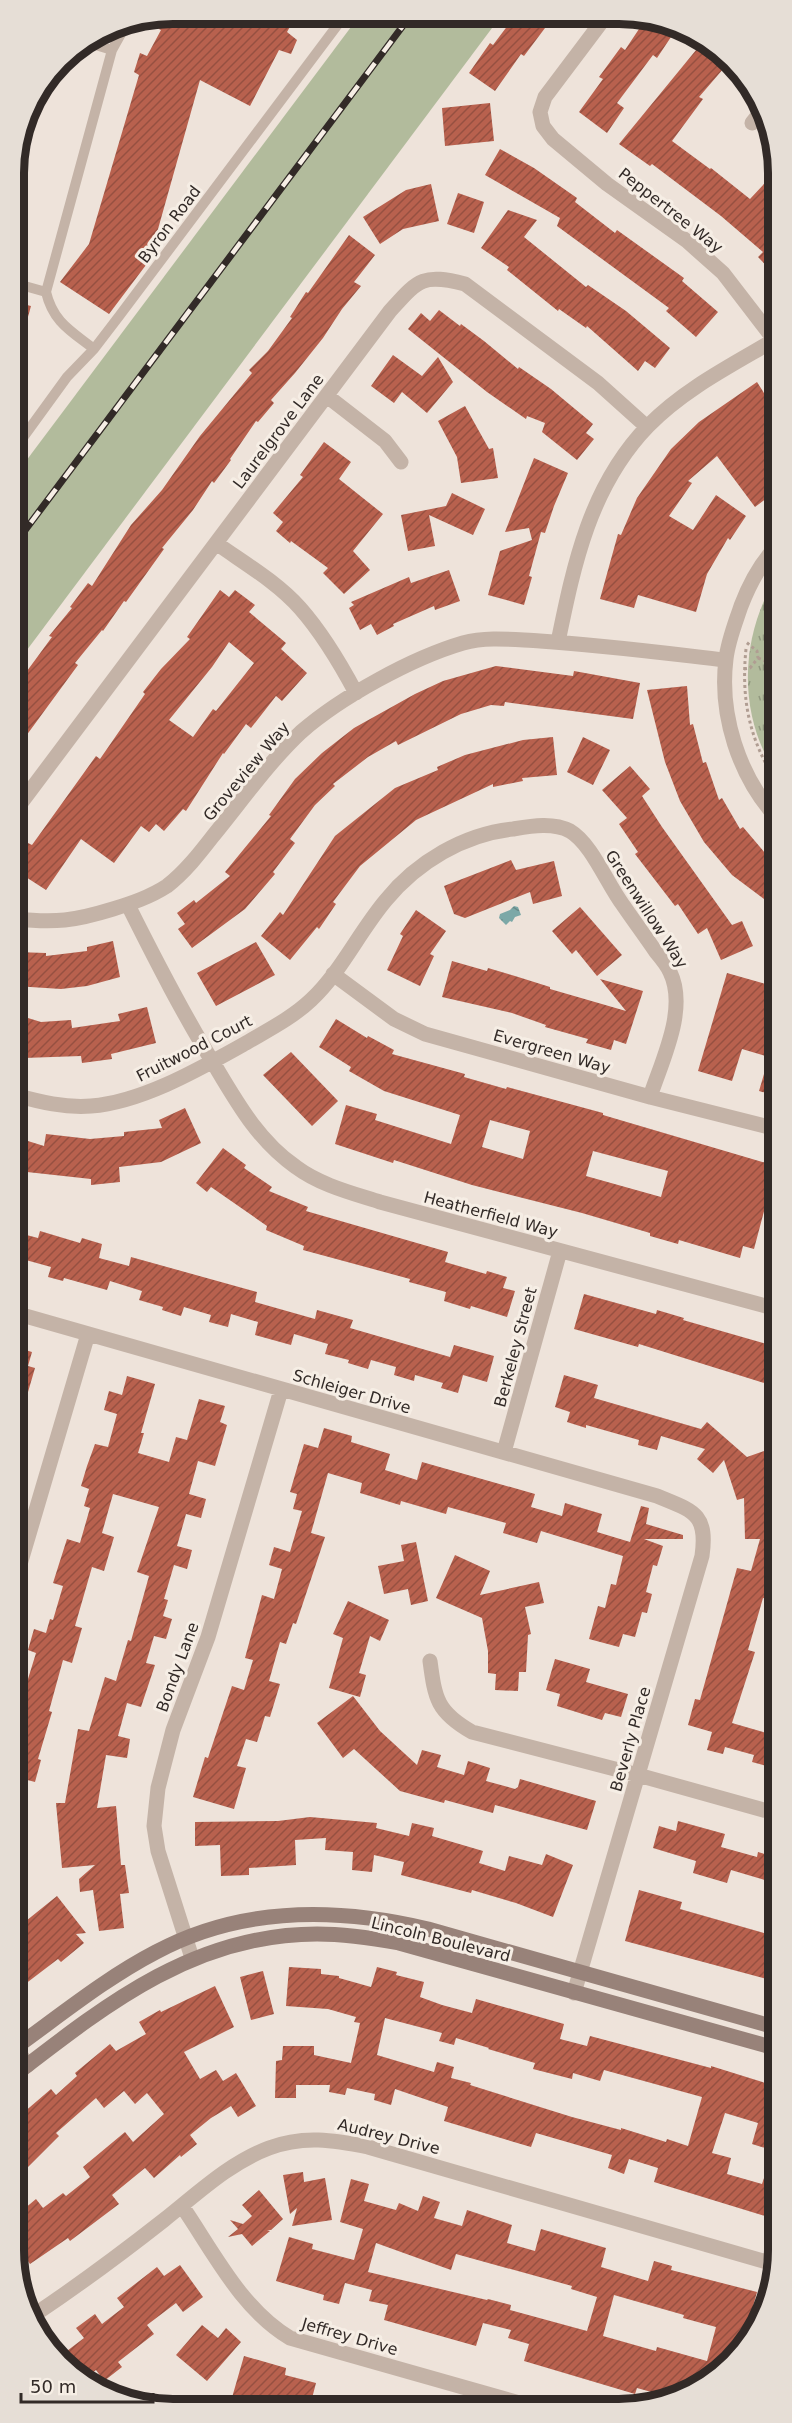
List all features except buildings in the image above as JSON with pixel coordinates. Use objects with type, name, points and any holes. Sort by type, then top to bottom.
[{"type":"street","name":"Peppertree Way","points":[[600,24],[546,97],[540,112],[543,126],[553,139],[607,184],[687,241],[723,273],[768,331]]},
{"type":"street","name":"Laurelgrove Lane","points":[[24,798],[390,311],[413,286],[423,280],[443,279],[465,284],[598,383],[647,427]]},
{"type":"street","points":[[558,642],[575,560],[589,519],[619,464],[647,427],[708,379],[768,344]]},
{"type":"street","points":[[327,396],[385,441],[400,462]]},
{"type":"street","points":[[216,543],[270,580],[300,607],[332,650],[356,693]]},
{"type":"street","points":[[768,556],[747,591],[731,632],[726,660],[724,695],[732,736],[746,773],[768,805]]},
{"type":"street","name":"Groveview Way","points":[[24,920],[50,923],[72,920],[147,898],[167,885],[192,864],[275,759],[300,733],[356,693],[419,660],[465,643],[496,639],[558,642],[726,660]]},
{"type":"street","name":"Fruitwood Court","points":[[24,1098],[49,1105],[91,1106],[136,1097],[212,1062],[283,1022],[311,1000],[333,974],[386,899],[409,876],[447,849],[463,841],[504,830],[538,825],[555,827]]},
{"type":"street","name":"Greenwillow Way","points":[[555,827],[568,830],[582,840],[614,893],[670,972],[678,1000],[675,1021],[650,1097]]},
{"type":"street","name":"Heatherfield Way","points":[[128,904],[170,990],[249,1122],[270,1147],[298,1169],[329,1185],[380,1202],[768,1306]]},
{"type":"street","name":"Evergreen Way","points":[[333,974],[394,1019],[425,1034],[650,1097],[768,1127]]},
{"type":"street","name":"Berkeley Street","points":[[504,1452],[560,1251]]},
{"type":"street","name":"Schleiger Drive","points":[[24,1316],[657,1496],[679,1505]]},
{"type":"street","points":[[24,1551],[88,1334]]},
{"type":"street","name":"Bondy Lane","points":[[192,1958],[158,1851],[154,1826],[158,1788],[173,1730],[208,1637],[281,1390]]},
{"type":"street","name":"Beverly Place","points":[[574,1993],[702,1556],[704,1539],[700,1522],[692,1510],[679,1505]]},
{"type":"street","points":[[430,1661],[435,1694],[444,1710],[472,1732],[768,1811]]},
{"type":"street","name":"Lincoln Boulevard","points":[[24,2042],[101,1985],[156,1952],[186,1938],[229,1924],[289,1914],[345,1914],[384,1918],[768,2025]]},
{"type":"street","name":"Lincoln Boulevard","points":[[24,2068],[144,1982],[192,1958],[231,1945],[268,1938],[317,1934],[358,1936],[399,1943],[768,2046]]},
{"type":"street","name":"Audrey Drive","points":[[38,2313],[99,2271],[231,2167],[270,2147],[303,2139],[328,2139],[368,2147],[768,2262]]},
{"type":"street","name":"Jeffrey Drive","points":[[182,2206],[245,2298],[275,2329],[290,2338],[505,2399]]},
{"type":"lane","name":"Byron Road","points":[[24,436],[67,377],[94,350],[338,24]]},
{"type":"lane","points":[[94,350],[61,323],[50,309],[46,292],[112,50],[121,33]]},
{"type":"lane","points":[[96,45],[112,50]]},
{"type":"lane","points":[[24,286],[46,292]]},
{"type":"path","points":[[744,669],[750,668],[758,658],[757,651],[747,641],[744,669],[744,698],[752,730],[768,768]]},
{"type":"path","points":[[758,658],[768,662]]},
{"type":"green space","points":[[353,24],[495,24],[24,654],[24,464]]},
{"type":"green space","points":[[768,593],[768,759],[754,726],[749,701],[748,676],[755,625]]},
{"type":"water","points":[[514,906],[518,907],[521,915],[506,925],[499,918],[500,914]]},
{"type":"railway","points":[[24,532],[404,24]]}]
